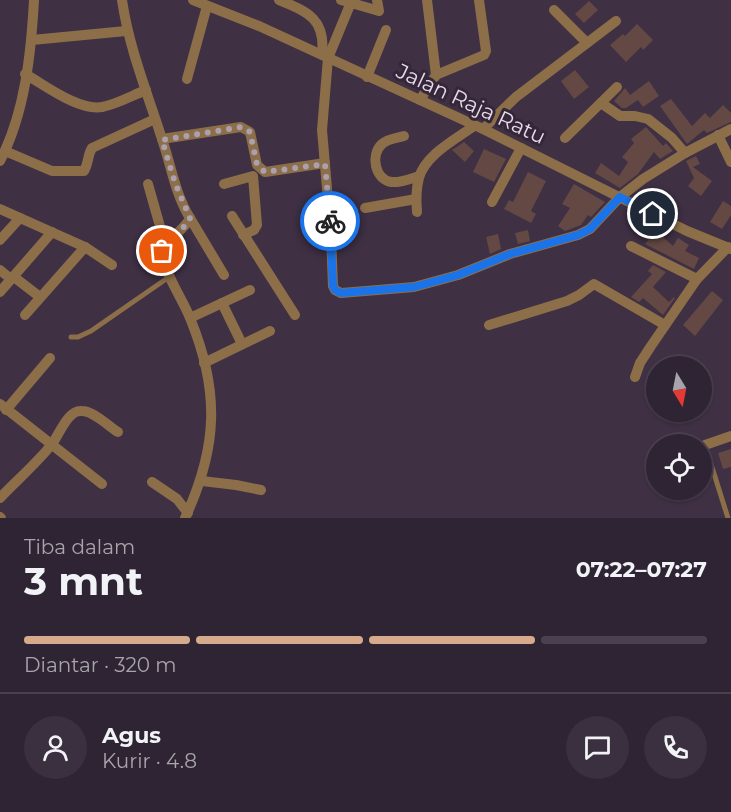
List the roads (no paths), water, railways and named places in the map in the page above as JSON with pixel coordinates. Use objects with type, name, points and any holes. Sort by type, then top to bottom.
[{"type":"street","points":[[34,0],[32,40],[22,101],[13,135],[3,156],[52,171],[84,171],[88,165],[87,155],[92,148],[155,119]]},
{"type":"street","points":[[122,0],[126,31],[175,183],[190,218],[224,275]]},
{"type":"street","name":"Jalan Raja Ratu","points":[[193,0],[327,55],[367,77],[521,148],[687,231],[729,248]]},
{"type":"street","points":[[279,0],[314,18],[320,26],[327,55]]},
{"type":"street","points":[[377,0],[379,11],[348,1],[327,55],[322,130],[333,286],[341,293],[414,287],[458,275],[510,254],[578,235],[590,229],[620,197],[643,179],[685,153],[731,129]]},
{"type":"street","points":[[427,0],[436,75]]},
{"type":"street","points":[[420,100],[436,75],[484,55],[486,51],[479,0]]},
{"type":"street","points":[[187,79],[207,6]]},
{"type":"street","points":[[554,10],[587,43]]},
{"type":"street","points":[[417,212],[419,176],[434,156],[478,128],[616,21]]},
{"type":"street","points":[[367,77],[386,30]]},
{"type":"street","points":[[32,40],[126,31]]},
{"type":"street","points":[[25,74],[81,105],[91,107],[115,103],[146,90]]},
{"type":"street","points":[[565,138],[617,87]]},
{"type":"street","points":[[601,103],[620,116],[648,119],[672,138],[685,153]]},
{"type":"street","points":[[162,140],[241,127],[250,132],[256,172],[257,225],[254,230],[243,235]]},
{"type":"street","points":[[718,135],[731,162]]},
{"type":"street","points":[[404,136],[384,142],[379,147],[376,156],[378,173],[389,182],[419,176]]},
{"type":"street","points":[[492,202],[521,148]]},
{"type":"street","points":[[224,184],[256,172],[273,172],[325,164]]},
{"type":"street","points":[[148,184],[165,244],[162,255],[190,318],[211,393],[213,424],[202,481],[187,515]]},
{"type":"street","points":[[365,208],[416,199]]},
{"type":"street","points":[[0,209],[85,247],[112,265]]},
{"type":"street","points":[[231,216],[295,315]]},
{"type":"street","points":[[0,240],[20,218]]},
{"type":"street","points":[[165,244],[184,227],[190,218]]},
{"type":"street","points":[[0,292],[52,232]]},
{"type":"street","points":[[631,246],[697,279]]},
{"type":"street","points":[[25,315],[85,247]]},
{"type":"street","points":[[635,377],[640,363],[697,279],[729,248]]},
{"type":"street","points":[[0,270],[40,297]]},
{"type":"street","points":[[489,325],[567,301],[579,296],[594,284],[665,325]]},
{"type":"street","points":[[190,318],[250,290]]},
{"type":"street","points":[[222,303],[242,344]]},
{"type":"street","points":[[204,363],[270,331]]},
{"type":"street","points":[[50,358],[3,407],[102,484]]},
{"type":"street","points":[[0,498],[51,445],[74,413],[82,410],[90,413],[118,432]]},
{"type":"street","points":[[712,443],[731,436]]},
{"type":"street","points":[[202,481],[261,490]]},
{"type":"street","points":[[152,482],[177,499],[187,515]]},
{"type":"lane","points":[[71,337],[78,337],[91,331],[171,276]]},
{"type":"lane","points":[[712,467],[728,518]]}]
